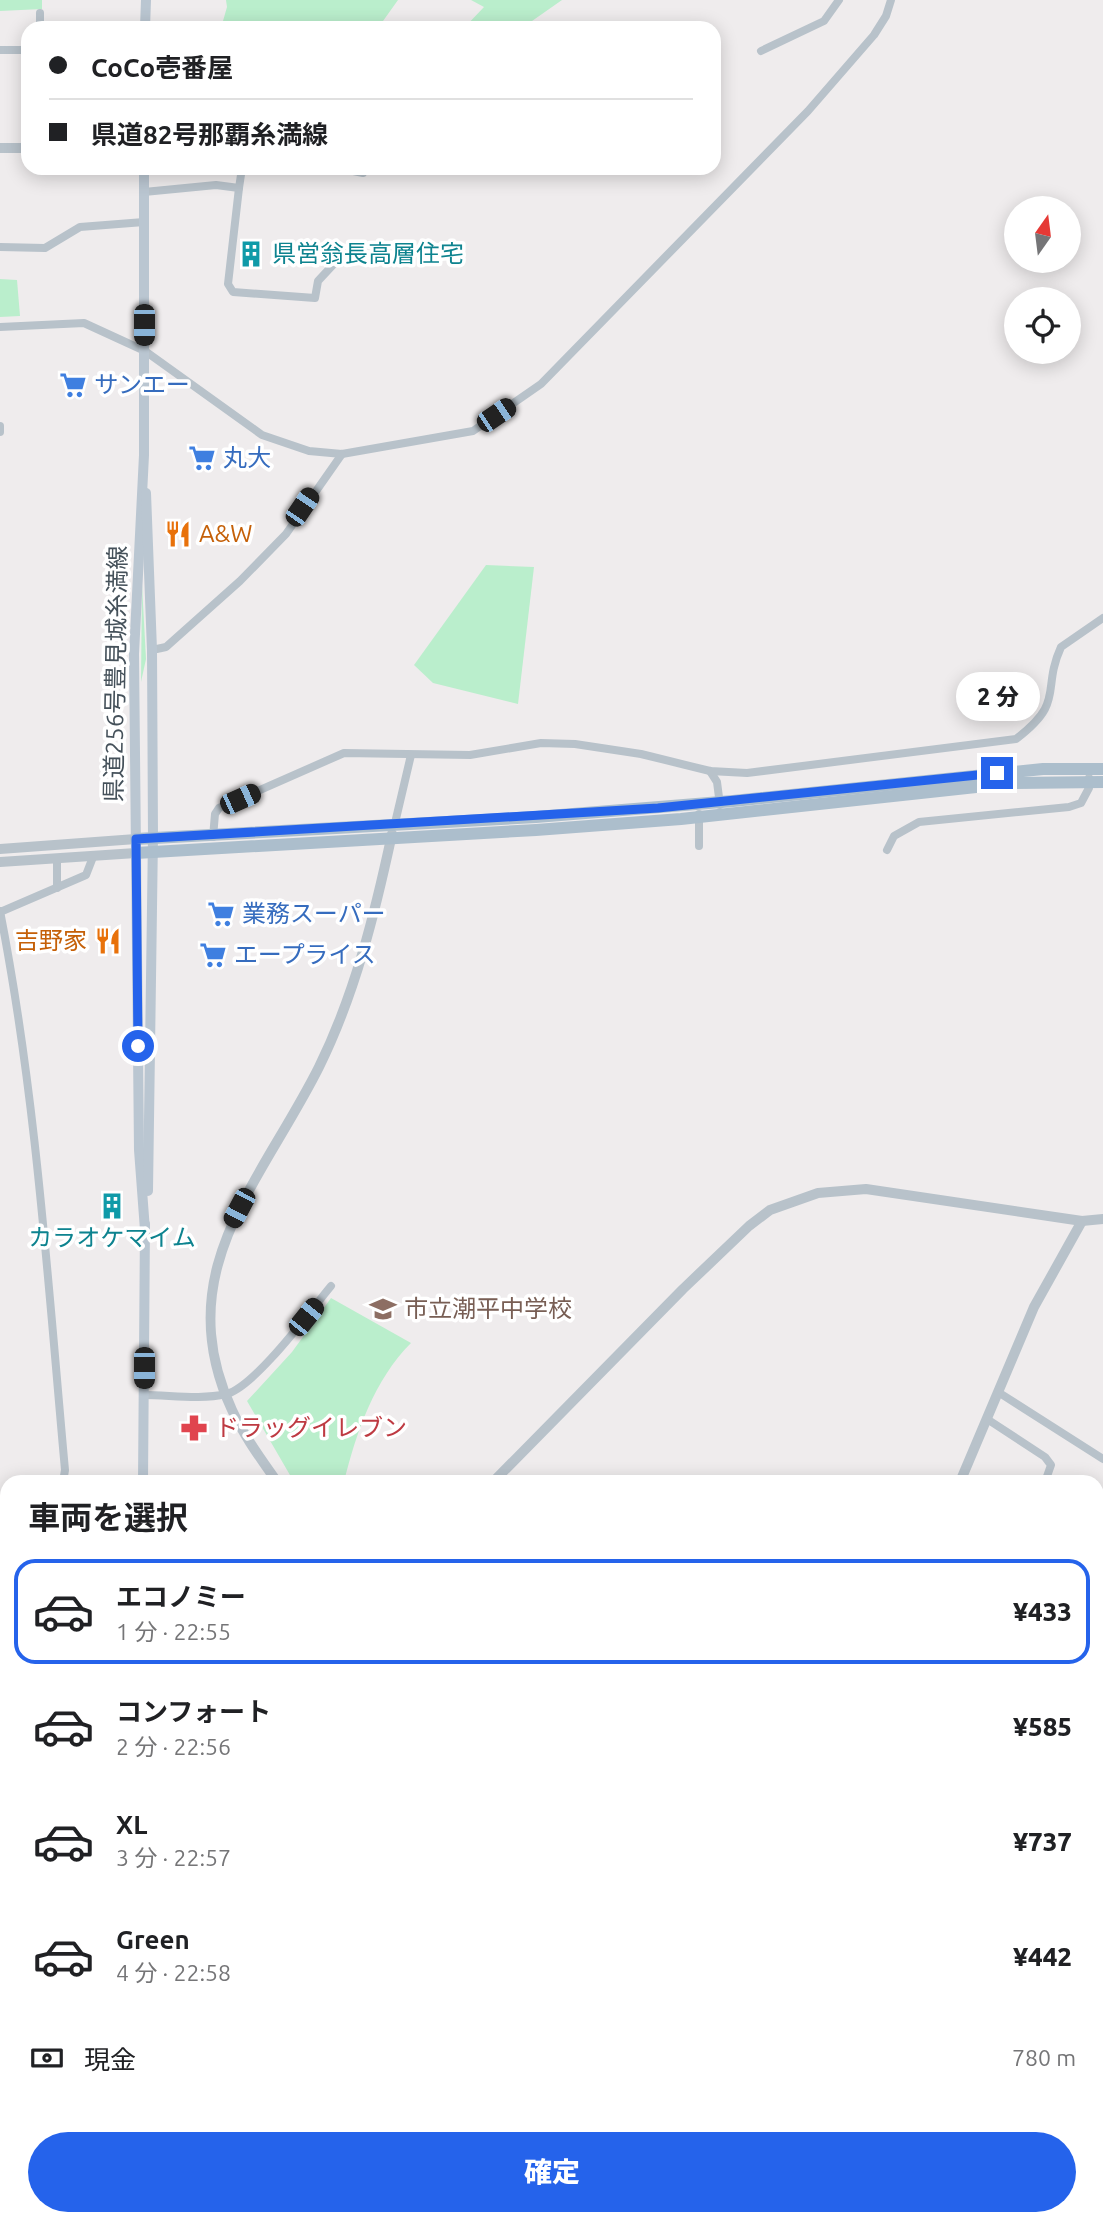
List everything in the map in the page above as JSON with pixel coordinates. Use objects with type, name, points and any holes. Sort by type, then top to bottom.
[{"type":"main road","points":[[145,21],[146,0]]},
{"type":"main road","name":"県道256号豊見城糸満線","points":[[144,175],[144,456],[134,654],[139,1150],[145,1230]]},
{"type":"main road","name":"県道256号豊見城糸満線","points":[[143,1475],[153,851],[152,650],[144,456]]},
{"type":"main road","points":[[136,853],[213,846],[392,837],[699,811],[1013,783],[1089,775],[1103,769]]},
{"type":"main road","points":[[1089,775],[1103,782]]},
{"type":"main road","points":[[136,839],[395,823],[699,811]]},
{"type":"street","points":[[761,51],[824,21],[839,0]]},
{"type":"street","points":[[0,327],[84,323],[145,351],[262,435],[309,452],[342,454],[473,431],[541,384],[808,111],[874,35],[886,16],[891,0]]},
{"type":"street","points":[[40,13],[40,21]]},
{"type":"street","points":[[0,50],[21,50]]},
{"type":"street","points":[[0,148],[21,148]]},
{"type":"street","points":[[241,175],[228,284],[230,290],[315,298],[318,281],[344,253]]},
{"type":"street","points":[[144,192],[216,185],[239,188]]},
{"type":"street","points":[[0,247],[46,248],[80,227],[144,222]]},
{"type":"street","points":[[152,650],[166,647],[240,582],[286,534],[342,454]]},
{"type":"street","points":[[213,846],[215,814],[219,808],[344,753],[470,755],[541,743],[575,744],[641,754],[710,771],[747,773],[1016,739],[1036,724],[1052,697],[1061,647],[1103,618]]},
{"type":"street","points":[[272,1475],[243,1432],[225,1395],[212,1348],[214,1276],[222,1244],[239,1208],[319,1066],[338,1023],[358,965],[411,755]]},
{"type":"street","points":[[710,771],[717,782],[721,808]]},
{"type":"street","points":[[887,850],[894,836],[919,822],[1069,807],[1081,803],[1089,788],[1089,775]]},
{"type":"street","points":[[699,811],[699,846]]},
{"type":"street","points":[[0,849],[136,839]]},
{"type":"street","points":[[0,862],[136,853]]},
{"type":"street","points":[[64,1475],[41,1201],[15,985],[0,911],[86,875],[93,857]]},
{"type":"street","points":[[57,859],[57,888]]},
{"type":"street","points":[[500,1475],[683,1289],[749,1226],[771,1210],[818,1193],[866,1189],[1082,1221],[1103,1219]]},
{"type":"street","points":[[963,1475],[1034,1307],[1082,1221]]},
{"type":"street","points":[[144,1395],[225,1395],[239,1390],[293,1333],[331,1286]]},
{"type":"street","points":[[998,1391],[1103,1459]]},
{"type":"street","points":[[987,1419],[1045,1457],[1051,1465],[1047,1475]]},
{"type":"green space","points":[[0,0],[42,0],[42,9],[0,11]]},
{"type":"green space","points":[[226,0],[398,0],[383,21],[223,21]]},
{"type":"green space","points":[[471,0],[562,0],[532,21],[471,21],[484,7]]},
{"type":"green space","points":[[0,279],[17,280],[20,316],[0,317]]},
{"type":"green space","points":[[486,565],[534,567],[518,704],[433,683],[414,665]]},
{"type":"green space","points":[[142,585],[146,659],[141,682]]},
{"type":"green space","points":[[331,1298],[411,1343],[387,1373],[368,1408],[346,1475],[290,1475],[247,1401],[292,1352]]},
{"type":"place","name":"県営翁長高層住宅","points":[[251,254]]},
{"type":"place","name":"サンエー","points":[[73,385]]},
{"type":"place","name":"丸大","points":[[202,458]]},
{"type":"place","name":"A&W","points":[[178,534]]},
{"type":"place","name":"業務スーパー","points":[[221,914]]},
{"type":"place","name":"吉野家","points":[[108,941]]},
{"type":"place","name":"エープライス","points":[[213,955]]},
{"type":"place","name":"カラオケマイム","points":[[112,1206]]},
{"type":"place","name":"市立潮平中学校","points":[[383,1309]]},
{"type":"place","name":"ドラッグイレブン","points":[[194,1428]]},
{"type":"route","points":[[138,1046],[136,839],[658,808],[997,773]]}]
